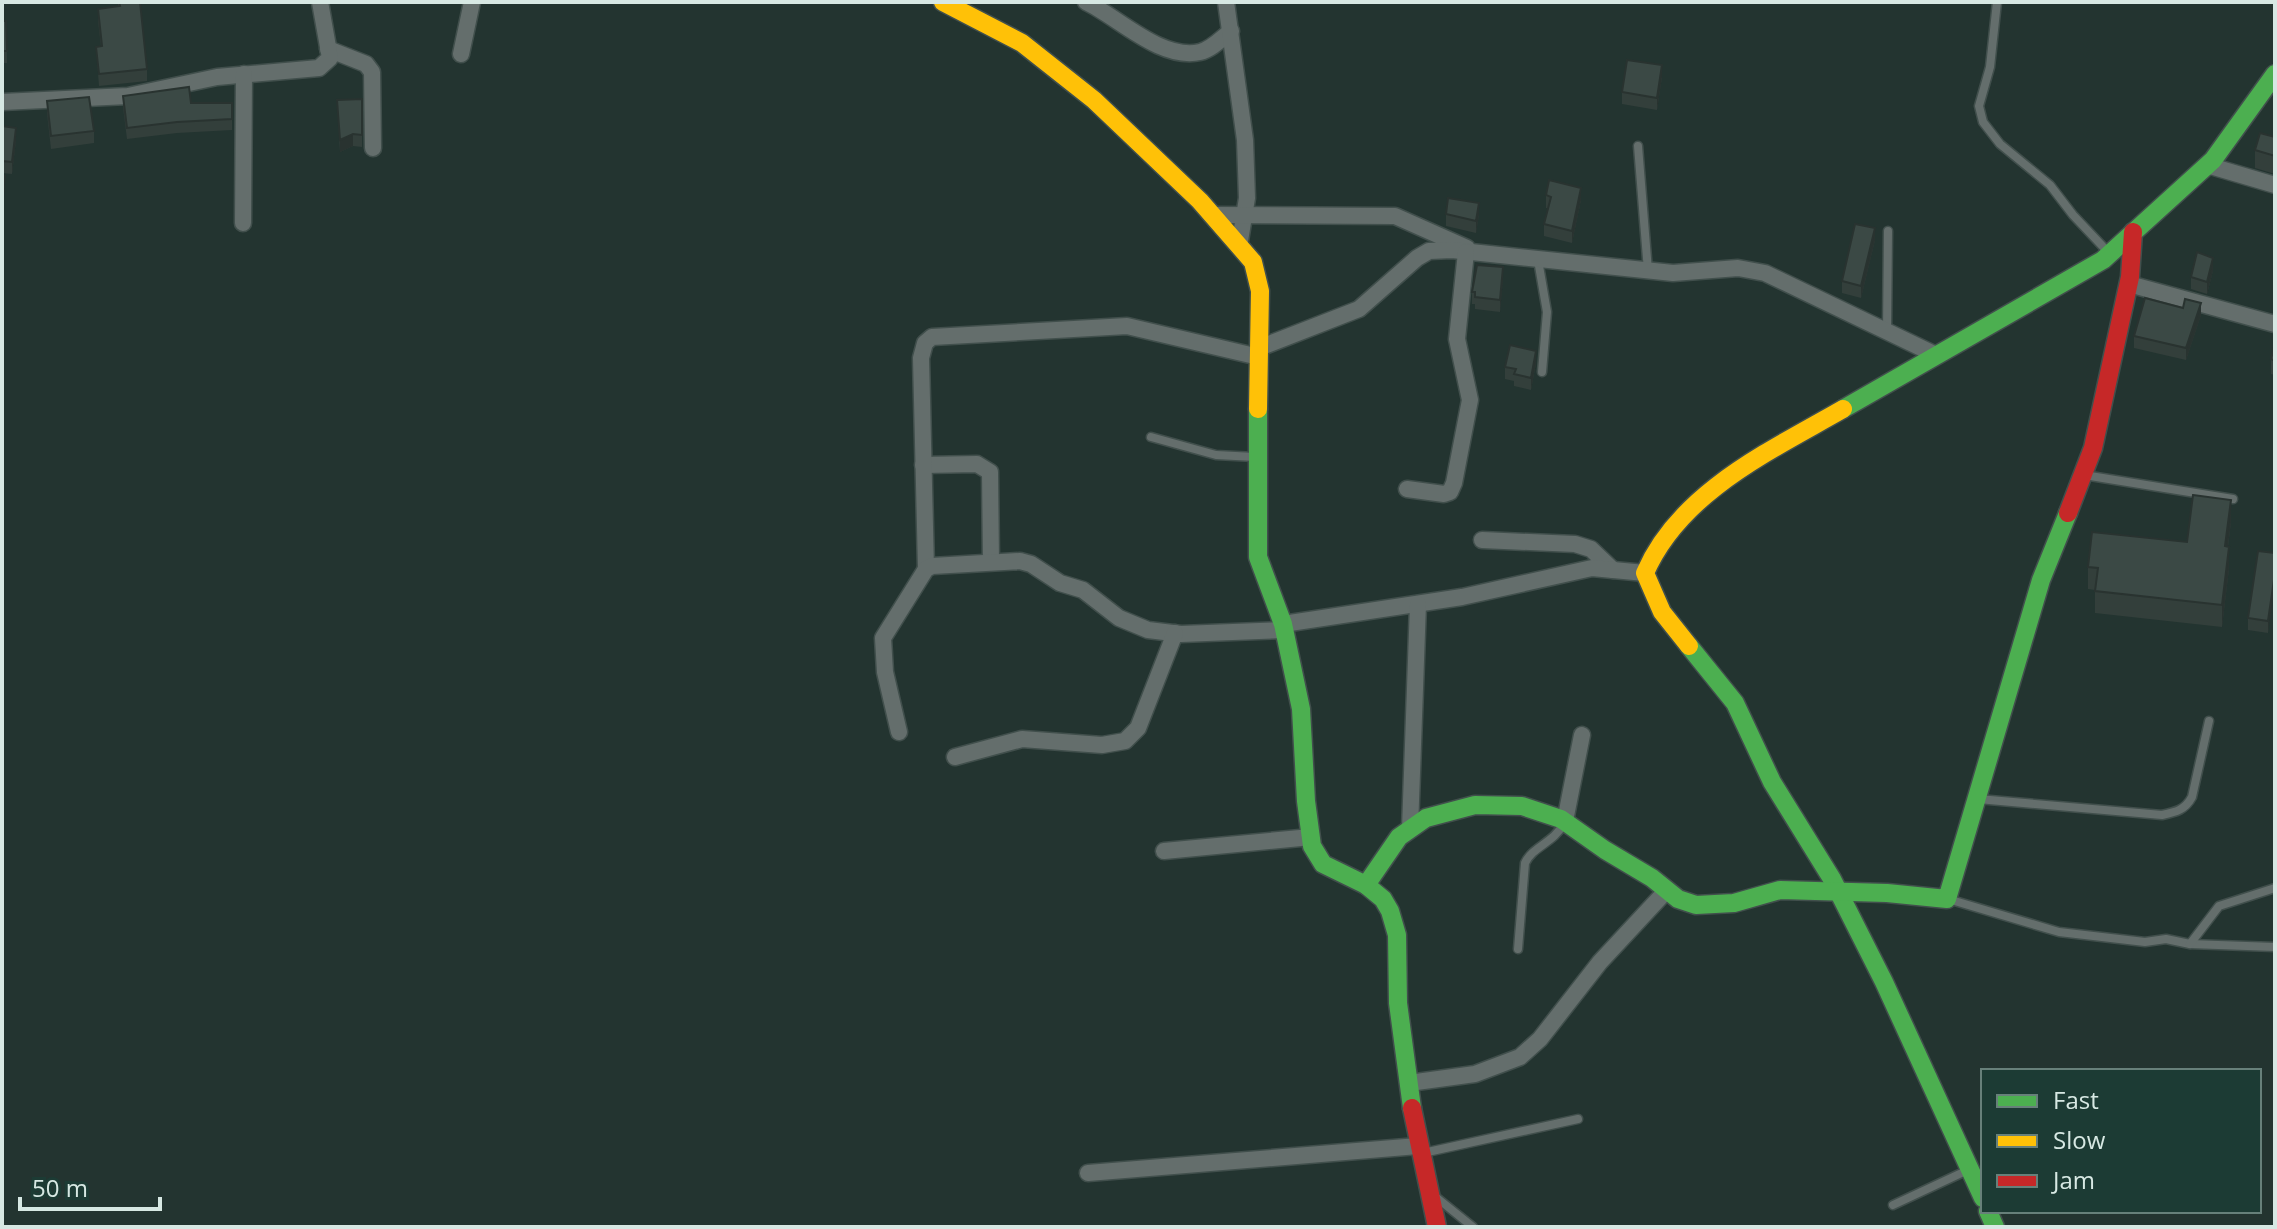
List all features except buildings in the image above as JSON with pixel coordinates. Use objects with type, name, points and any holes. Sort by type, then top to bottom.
[{"type":"street","points":[[2,102],[128,96],[244,74],[319,68],[327,64],[330,58],[320,2]]},
{"type":"street","points":[[461,54],[472,2]]},
{"type":"street","points":[[943,2],[1022,43],[1094,100],[1211,215],[1253,262],[1260,291],[1258,557],[1283,627],[1301,709],[1312,846],[1323,864],[1366,885],[1383,899],[1390,911],[1397,935],[1398,1003],[1409,1083],[1437,1227]]},
{"type":"street","points":[[1086,2],[1146,39],[1177,52],[1200,52],[1231,31]]},
{"type":"street","points":[[1226,2],[1245,140],[1247,198],[1239,247]]},
{"type":"street","points":[[328,49],[366,64],[372,72],[373,148]]},
{"type":"street","points":[[243,223],[244,74]]},
{"type":"street","points":[[1981,1194],[1884,982],[1839,893],[1772,782],[1735,703],[1662,612],[1645,573],[1653,552],[1703,496],[1756,459],[2109,253],[2207,165],[2275,74]]},
{"type":"street","points":[[2207,165],[2275,185]]},
{"type":"street","points":[[1211,215],[1395,216],[1473,252]]},
{"type":"street","points":[[1366,885],[1399,837],[1426,818],[1475,805],[1522,806],[1565,821],[1678,899],[1696,905],[1734,903],[1780,890],[1887,893],[1947,899],[2041,580],[2093,448],[2129,284],[2133,232]]},
{"type":"street","points":[[926,569],[921,358],[925,343],[932,337],[1127,326],[1259,352],[1359,309],[1429,251],[1473,252],[1648,271],[1688,273],[1738,268],[1765,273],[1936,355]]},
{"type":"street","points":[[1407,489],[1444,494],[1450,492],[1454,483],[1470,400],[1457,339],[1473,252]]},
{"type":"street","points":[[2129,284],[2275,324]]},
{"type":"street","points":[[923,465],[977,464],[990,472],[991,562]]},
{"type":"street","points":[[1482,540],[1575,544],[1591,549],[1613,570]]},
{"type":"street","points":[[899,732],[885,672],[883,638],[926,569],[932,566],[1020,561],[1031,564],[1060,583],[1083,590],[1119,618],[1148,630],[1175,633],[1283,627],[1462,597],[1592,568],[1645,573]]},
{"type":"street","points":[[1410,829],[1418,604]]},
{"type":"street","points":[[955,757],[1022,739],[1102,745],[1125,741],[1138,728],[1175,633]]},
{"type":"street","points":[[1565,821],[1582,735]]},
{"type":"street","points":[[1164,851],[1311,837]]},
{"type":"street","points":[[1409,1083],[1475,1074],[1520,1057],[1540,1039],[1600,962],[1667,890]]},
{"type":"street","points":[[1088,1173],[1420,1150]]},
{"type":"lane","points":[[1997,2],[1990,67],[1979,106],[1983,122],[2000,144],[2050,185],[2109,253]]},
{"type":"lane","points":[[1638,146],[1648,271]]},
{"type":"lane","points":[[1887,332],[1888,231]]},
{"type":"lane","points":[[1538,260],[1547,312],[1542,372]]},
{"type":"lane","points":[[1151,437],[1216,455],[1257,457]]},
{"type":"lane","points":[[2082,475],[2233,499]]},
{"type":"lane","points":[[1976,799],[2162,815],[2176,812],[2187,806],[2192,797],[2209,721]]},
{"type":"lane","points":[[1518,949],[1525,863],[1528,857],[1554,839],[1565,821]]},
{"type":"lane","points":[[2190,944],[2219,906],[2275,888]]},
{"type":"lane","points":[[1947,899],[2059,932],[2145,942],[2166,939],[2190,944],[2275,947]]},
{"type":"lane","points":[[1420,1150],[1578,1119]]},
{"type":"lane","points":[[1893,1205],[1970,1169]]},
{"type":"lane","points":[[1429,1193],[1473,1227]]},
{"type":"traffic: fast","points":[[1843,409],[2103,260],[2213,160],[2275,74]]},
{"type":"traffic: fast","points":[[1258,409],[1258,557],[1283,624],[1301,709],[1312,846],[1323,864],[1366,885],[1383,899],[1390,911],[1397,935],[1398,1003],[1412,1108]]},
{"type":"traffic: fast","points":[[1366,885],[1399,837],[1426,818],[1475,805],[1522,806],[1561,819],[1652,878],[1678,899],[1696,905],[1734,903],[1780,890],[1887,893],[1947,899],[2041,580],[2068,513]]},
{"type":"traffic: fast","points":[[1689,646],[1735,703],[1772,782],[1832,879],[1884,982],[1981,1194]]},
{"type":"traffic: fast","points":[[1989,1213],[1995,1227]]},
{"type":"traffic: slow","points":[[943,2],[1022,43],[1094,100],[1200,201],[1253,262],[1260,291],[1258,409]]},
{"type":"traffic: slow","points":[[1689,646],[1662,612],[1645,573],[1661,544],[1680,519],[1730,476],[1843,409]]},
{"type":"traffic: jam","points":[[2068,513],[2093,448],[2130,277],[2133,232]]},
{"type":"traffic: jam","points":[[1412,1108],[1437,1227]]}]
